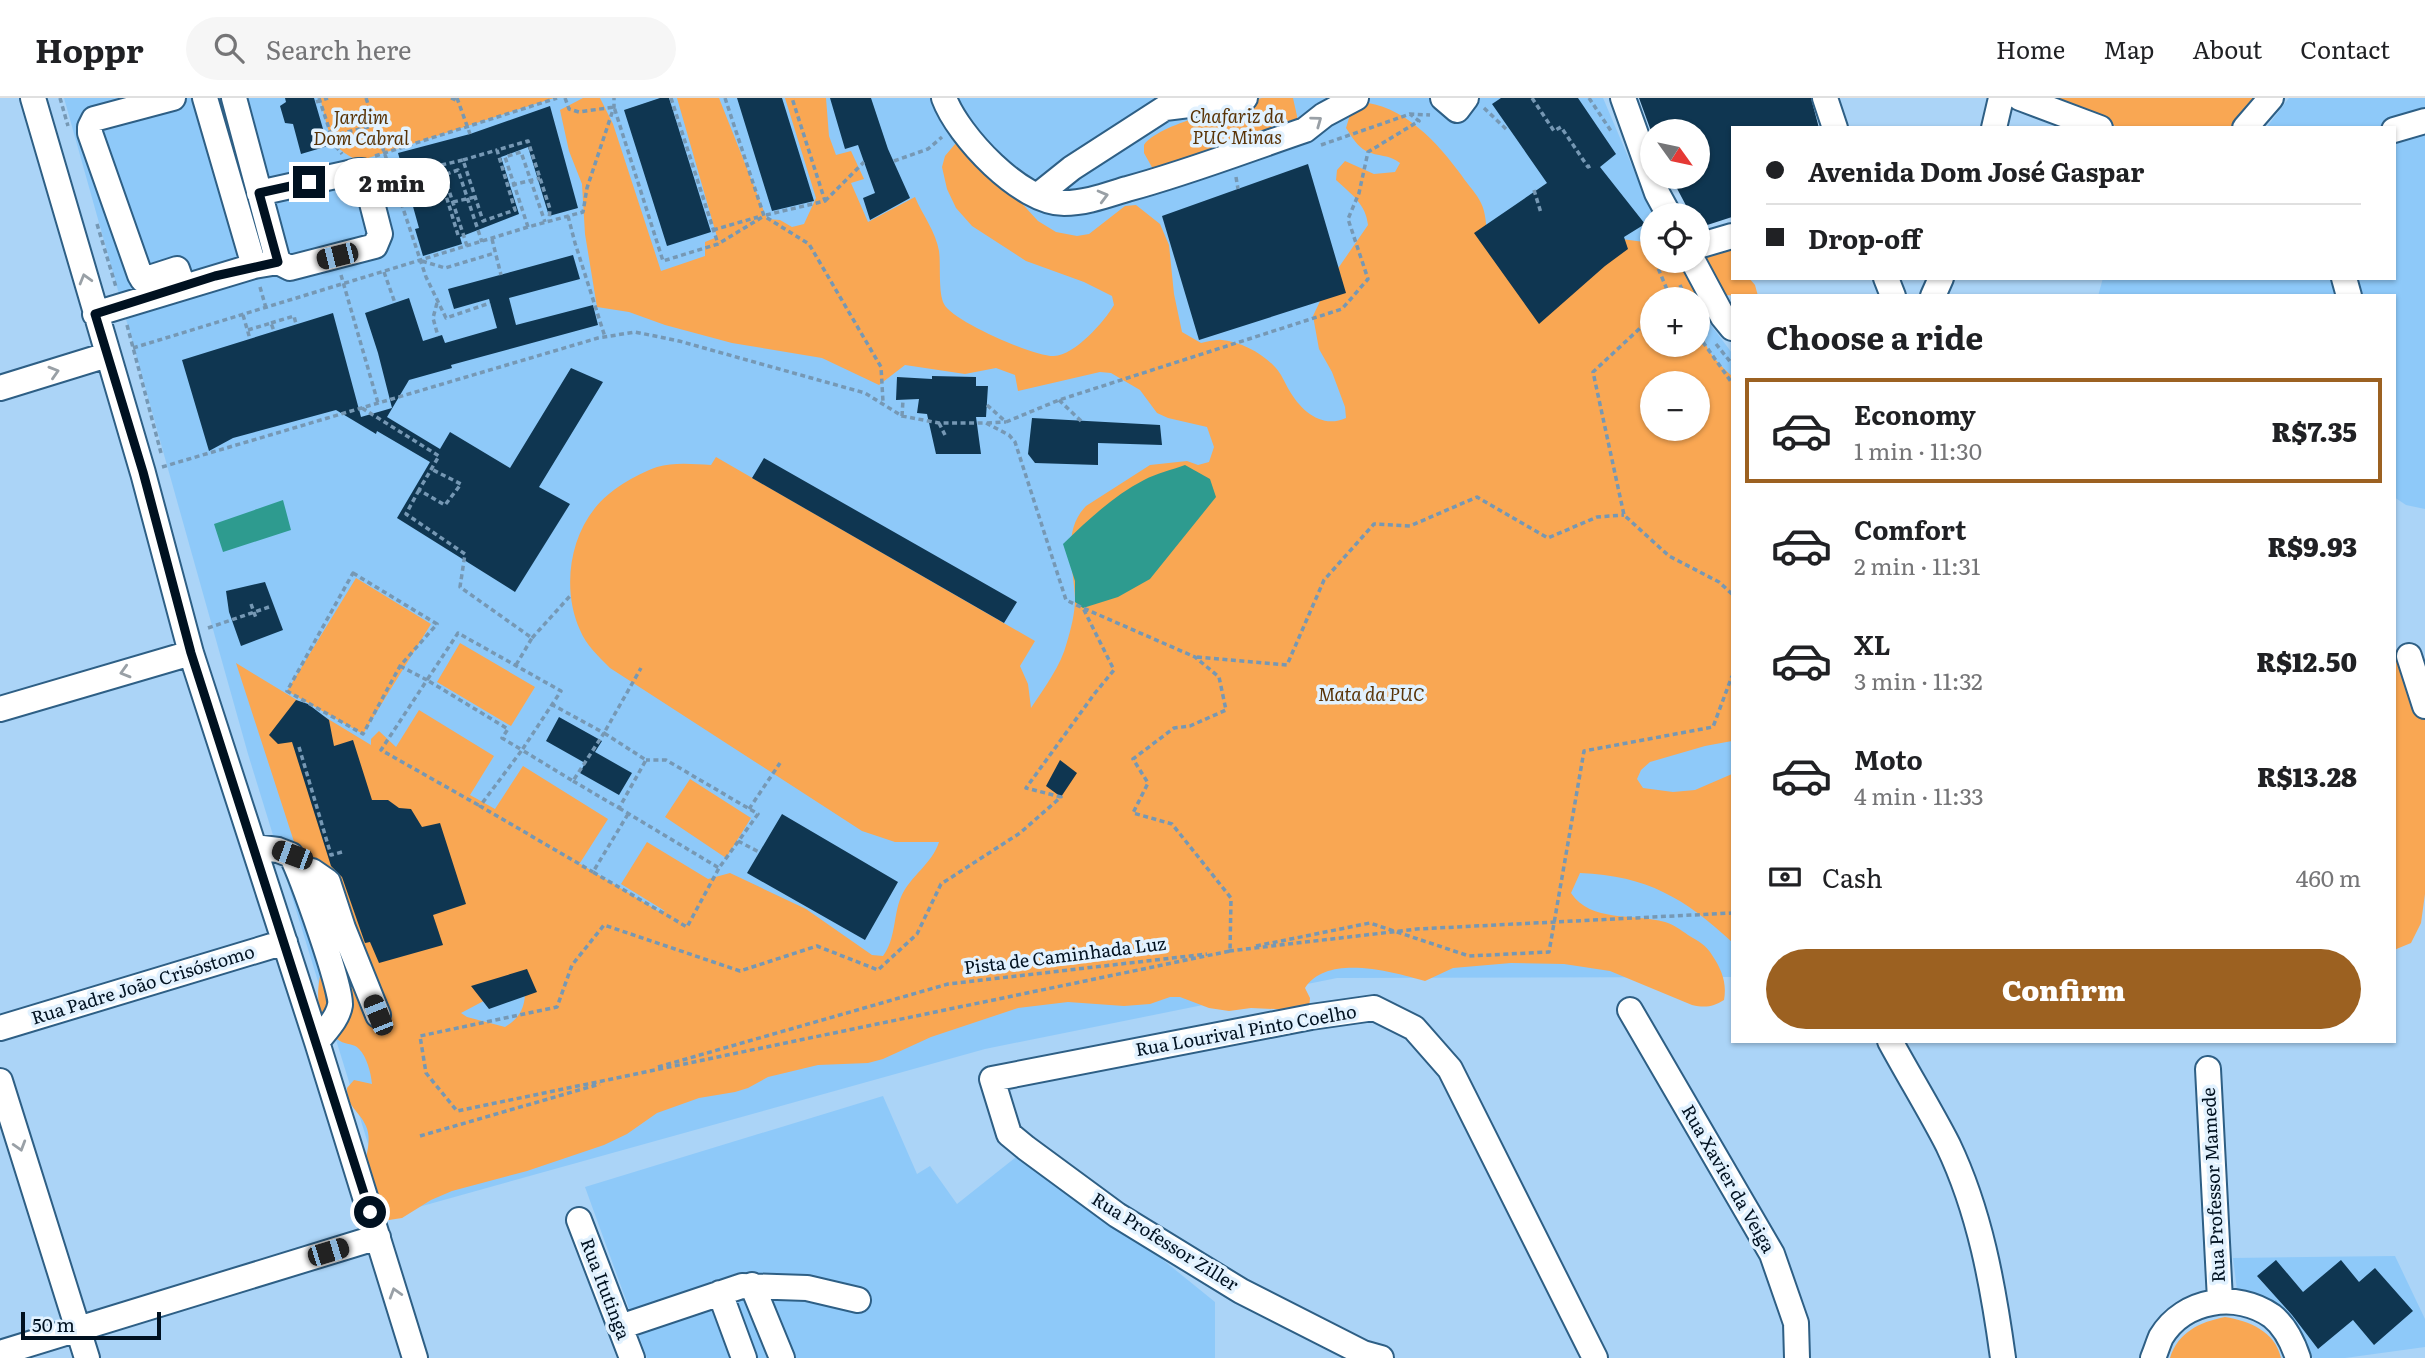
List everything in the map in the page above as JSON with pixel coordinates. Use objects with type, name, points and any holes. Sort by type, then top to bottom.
[{"type":"street","points":[[33,98],[143,472],[191,653],[317,1042],[415,1358]]},
{"type":"street","points":[[173,98],[94,119],[90,133],[143,280],[177,269],[183,286]]},
{"type":"street","points":[[205,98],[259,193],[266,264]]},
{"type":"street","points":[[234,98],[234,148],[266,264]]},
{"type":"street","points":[[944,98],[957,124],[988,162],[1037,196],[1063,203],[1083,201],[1156,181],[1305,130],[1356,98]]},
{"type":"street","points":[[1037,196],[1072,168],[1165,108],[1245,98]]},
{"type":"street","points":[[1623,98],[1662,203]]},
{"type":"street","points":[[1825,98],[1834,126]]},
{"type":"street","points":[[1994,126],[2001,98]]},
{"type":"street","points":[[2020,98],[2095,126]]},
{"type":"street","points":[[2247,126],[2271,98]]},
{"type":"street","points":[[1440,107],[1457,110],[1473,101]]},
{"type":"street","points":[[2396,129],[2425,121]]},
{"type":"street","points":[[95,314],[183,286],[266,264],[290,268],[375,246],[378,241],[380,234],[362,172],[259,193]]},
{"type":"street","points":[[1710,242],[1731,236]]},
{"type":"street","points":[[1699,273],[1731,327]]},
{"type":"street","points":[[0,388],[107,355]]},
{"type":"street","points":[[0,709],[191,653]]},
{"type":"street","points":[[2409,656],[2425,706]]},
{"type":"street","points":[[254,847],[292,855],[299,870],[341,1004],[336,1017],[317,1042]]},
{"type":"street","points":[[299,870],[312,871],[328,882],[343,928],[378,1015]]},
{"type":"street","name":"Rua Padre João Crisóstomo","points":[[0,1028],[285,942]]},
{"type":"street","name":"Rua Lourival Pinto Coelho","points":[[992,1079],[1311,1017],[1374,1009],[1414,1028],[1450,1069],[1595,1358]]},
{"type":"street","name":"Rua Xavier da Veiga","points":[[1630,1010],[1772,1254],[1796,1323],[1797,1358]]},
{"type":"street","points":[[1891,1043],[1948,1146],[1972,1204],[1988,1262],[2003,1358]]},
{"type":"street","name":"Rua Professor Mamede","points":[[2208,1069],[2220,1300]]},
{"type":"street","name":"Rua Professor Ziller","points":[[992,1079],[1009,1135],[1117,1214],[1241,1291],[1363,1353],[1381,1358]]},
{"type":"street","points":[[0,1081],[87,1358]]},
{"type":"street","name":"Rua Itutinga","points":[[579,1220],[632,1358]]},
{"type":"street","points":[[0,1353],[378,1237]]},
{"type":"street","points":[[752,1285],[782,1358]]},
{"type":"street","points":[[620,1327],[742,1286],[807,1288],[858,1300]]},
{"type":"street","points":[[720,1293],[744,1358]]},
{"type":"street","points":[[2153,1358],[2161,1337],[2177,1319],[2197,1306],[2220,1300],[2248,1304],[2273,1317],[2291,1339],[2298,1358]]},
{"type":"path","points":[[328,98],[318,100],[334,144],[342,153],[351,157]]},
{"type":"path","points":[[366,98],[417,243],[420,260],[446,317],[490,303]]},
{"type":"path","points":[[451,98],[464,98]]},
{"type":"path","points":[[372,157],[557,98]]},
{"type":"path","points":[[565,98],[569,109],[579,112],[614,107]]},
{"type":"path","points":[[614,98],[614,107],[663,261],[718,244],[764,216]]},
{"type":"path","points":[[671,98],[718,244]]},
{"type":"path","points":[[725,98],[764,216],[808,244],[881,367],[883,404]]},
{"type":"path","points":[[792,98],[825,201]]},
{"type":"path","points":[[1532,98],[1554,131],[1561,127],[1588,167],[1592,165]]},
{"type":"path","points":[[458,100],[470,134]]},
{"type":"path","points":[[1473,101],[1506,129]]},
{"type":"path","points":[[162,453],[133,348],[583,212],[587,188],[614,107]]},
{"type":"path","points":[[1310,146],[1323,145],[1410,114],[1440,107]]},
{"type":"path","points":[[143,472],[605,337],[635,332],[679,341],[859,391],[902,416],[939,423],[1006,422],[1059,400],[1342,309],[1368,279],[1348,219],[1359,193],[1368,152],[1419,121],[1410,114]]},
{"type":"path","points":[[894,161],[928,149],[957,124]]},
{"type":"path","points":[[331,136],[376,125]]},
{"type":"path","points":[[467,246],[437,166],[528,141],[550,209],[547,222]]},
{"type":"path","points":[[463,159],[483,221],[515,210],[497,150]]},
{"type":"path","points":[[528,227],[505,156],[521,152],[547,222]]},
{"type":"path","points":[[713,230],[825,201],[864,162]]},
{"type":"path","points":[[457,235],[444,175],[458,170],[482,242]]},
{"type":"path","points":[[508,186],[540,178]]},
{"type":"path","points":[[1534,190],[1541,213]]},
{"type":"path","points":[[450,203],[475,197]]},
{"type":"path","points":[[568,216],[605,337]]},
{"type":"path","points":[[492,239],[501,275]]},
{"type":"path","points":[[420,260],[445,268],[495,253]]},
{"type":"path","points":[[337,256],[378,403]]},
{"type":"path","points":[[384,272],[395,303]]},
{"type":"path","points":[[438,303],[433,318],[438,336]]},
{"type":"path","points":[[243,315],[250,338]]},
{"type":"path","points":[[248,330],[294,316],[296,324]]},
{"type":"path","points":[[271,323],[274,331]]},
{"type":"path","points":[[1640,328],[1593,372],[1624,515],[1669,556],[1719,582],[1731,593]]},
{"type":"path","points":[[1710,352],[1731,382]]},
{"type":"path","points":[[902,416],[903,400]]},
{"type":"path","points":[[1059,400],[1082,422]]},
{"type":"path","points":[[987,405],[1006,422]]},
{"type":"path","points":[[362,408],[439,456],[406,513],[464,554],[460,587],[532,638]]},
{"type":"path","points":[[939,423],[945,435]]},
{"type":"path","points":[[986,423],[1009,435],[1015,442],[1066,600],[1195,657],[1219,677],[1226,710],[1189,726],[1174,728],[1133,759],[1148,783],[1133,813],[1172,824],[1231,898],[1230,951]]},
{"type":"path","points":[[419,490],[445,505],[461,484],[431,469]]},
{"type":"path","points":[[1195,657],[1287,665],[1324,580],[1374,524],[1410,526],[1477,497],[1548,538],[1597,517],[1624,515]]},
{"type":"path","points":[[353,573],[437,624],[400,666],[363,734],[287,691],[353,573]]},
{"type":"path","points":[[516,665],[532,638],[570,596]]},
{"type":"path","points":[[251,604],[256,618]]},
{"type":"path","points":[[208,628],[270,607]]},
{"type":"path","points":[[1083,608],[1114,670],[1026,788],[1061,797],[1020,833],[941,884],[917,934],[878,970],[817,946],[740,971],[604,925],[572,965],[557,1007],[419,1036],[426,1073],[457,1111],[1370,923],[1469,956],[1549,952],[1584,751],[1713,727],[1731,679]]},
{"type":"path","points":[[480,806],[522,750],[551,704],[561,691],[458,632],[381,750],[687,926],[719,868],[758,814],[666,760],[646,760],[551,704]]},
{"type":"path","points":[[400,666],[508,729],[502,738],[719,868]]},
{"type":"path","points":[[573,781],[641,668]]},
{"type":"path","points":[[299,747],[331,855],[342,852]]},
{"type":"path","points":[[619,808],[646,760]]},
{"type":"path","points":[[749,809],[780,763]]},
{"type":"path","points":[[593,872],[629,814]]},
{"type":"path","points":[[738,841],[760,852]]},
{"type":"path","name":"Pista de Caminhada Luz","points":[[420,1136],[948,984],[1417,929],[1731,913]]},
{"type":"shaded area","points":[[64,98],[1603,98],[1648,203],[1640,203],[1640,273],[1653,273],[1652,287],[1640,287],[1640,357],[1710,357],[1710,324],[1731,352],[1731,977],[1337,978],[985,1049],[390,1215],[248,754]]},
{"type":"shaded area","points":[[2289,98],[2425,98],[2425,509],[2406,505],[2396,498],[2396,294],[2099,294],[2102,280],[2396,280],[2396,126],[2268,126]]},
{"type":"shaded area","points":[[1185,465],[1210,479],[1216,497],[1150,579],[1118,597],[1083,608],[1075,602],[1075,581],[1063,544],[1091,517],[1122,493],[1149,478]]},
{"type":"shaded area","points":[[283,500],[291,530],[223,552],[214,524]]},
{"type":"shaded area","points":[[883,1096],[917,1174],[930,1166],[957,1204],[1026,1149],[1215,1302],[1215,1358],[647,1358],[585,1187]]},
{"type":"shaded area","points":[[2395,1256],[2425,1319],[2425,1347],[2345,1358],[2313,1358],[2294,1328],[2272,1305],[2237,1290],[2233,1258]]},
{"type":"green space","name":"Jardim Dom Cabral","points":[[320,98],[554,98],[359,161],[335,143]]},
{"type":"green space","name":"Mata da PUC","points":[[583,98],[600,98],[613,124],[661,271],[705,256],[705,242],[717,237],[677,98],[719,98],[767,219],[780,220],[792,227],[804,224],[816,198],[785,98],[826,98],[829,136],[836,155],[851,151],[864,179],[851,183],[868,222],[915,197],[937,244],[941,293],[944,304],[950,311],[977,328],[1030,351],[1054,356],[1071,350],[1096,328],[1109,312],[1114,305],[1112,296],[1084,282],[1026,261],[972,226],[956,208],[947,189],[942,167],[945,156],[961,137],[1038,221],[1056,232],[1077,236],[1089,234],[1125,206],[1136,205],[1160,224],[1169,245],[1174,294],[1182,332],[1201,343],[1229,341],[1258,353],[1277,369],[1294,398],[1306,411],[1321,420],[1329,421],[1346,418],[1345,407],[1332,372],[1319,349],[1313,316],[1330,280],[1368,225],[1361,205],[1336,180],[1337,170],[1345,161],[1374,174],[1395,172],[1400,163],[1366,151],[1350,135],[1346,128],[1352,108],[1359,102],[1390,110],[1418,127],[1430,139],[1452,163],[1479,200],[1485,215],[1487,235],[1606,237],[1640,241],[1640,273],[1710,273],[1710,248],[1731,226],[1731,280],[1751,280],[1757,294],[1718,295],[1710,299],[1710,287],[1640,287],[1640,357],[1710,357],[1710,352],[1731,375],[1731,741],[1650,762],[1641,770],[1637,779],[1643,788],[1673,792],[1695,790],[1731,774],[1731,941],[1681,902],[1664,892],[1626,879],[1580,873],[1571,893],[1590,909],[1665,922],[1698,941],[1710,952],[1721,971],[1725,988],[1724,1000],[1705,1007],[1697,1006],[1610,971],[1564,964],[1511,963],[1453,968],[1425,981],[1361,968],[1329,971],[1315,977],[1305,988],[1310,998],[1309,1009],[1251,1008],[1229,1011],[1209,1008],[1180,997],[1170,997],[1150,1004],[1124,1006],[1068,1002],[1018,1008],[931,1037],[883,1059],[868,1063],[818,1065],[768,1077],[735,1092],[699,1098],[657,1113],[627,1134],[604,1145],[527,1171],[452,1191],[402,1218],[389,1220],[379,1217],[363,1181],[368,1132],[351,1105],[347,1088],[354,1080],[372,1084],[370,1070],[359,1049],[332,1035],[322,1019],[318,1000],[321,972],[334,965],[236,663],[371,745],[371,739],[379,731],[396,747],[419,710],[494,756],[470,795],[495,809],[523,766],[608,819],[580,863],[572,859],[660,912],[665,911],[621,884],[647,842],[708,879],[730,873],[806,909],[872,955],[883,956],[890,942],[901,897],[939,842],[895,842],[862,831],[610,668],[583,635],[571,600],[574,551],[586,521],[608,495],[640,474],[670,464],[711,465],[716,457],[1035,641],[1020,666],[1028,684],[1031,708],[1061,660],[1071,626],[1075,599],[1071,539],[1078,516],[1086,506],[1150,465],[1187,461],[1198,465],[1209,462],[1214,447],[1207,427],[1157,413],[1140,390],[1111,373],[1100,372],[1018,391],[1015,375],[996,368],[965,374],[905,365],[879,385],[822,358],[732,343],[629,312],[597,307],[585,234],[582,184],[569,151],[560,110]],"holes":[[[510,987],[525,995],[520,1014],[505,1027],[461,1013]]]},
{"type":"green space","name":"Chafariz da PUC Minas","points":[[1262,98],[1293,98],[1299,125],[1153,169],[1144,153],[1144,145],[1164,130]]},
{"type":"green space","points":[[2049,98],[2264,98],[2240,126],[2115,126]]},
{"type":"green space","points":[[356,578],[431,624],[363,734],[287,691]]},
{"type":"green space","points":[[460,643],[535,687],[511,726],[437,682]]},
{"type":"green space","points":[[2396,650],[2407,657],[2425,685],[2425,894],[2421,923],[2411,943],[2396,949]]},
{"type":"green space","points":[[690,779],[751,818],[726,858],[665,817]]},
{"type":"green space","points":[[2225,1317],[2243,1321],[2267,1334],[2281,1358],[2170,1358],[2184,1335],[2199,1325]]},
{"type":"building","points":[[285,98],[314,98],[328,146],[301,154],[293,124],[285,123],[280,106],[286,102]]},
{"type":"building","points":[[660,98],[669,98],[711,232],[667,246],[624,110]]},
{"type":"building","points":[[737,98],[782,98],[814,201],[772,211]]},
{"type":"building","points":[[830,98],[871,98],[888,149],[910,198],[870,220],[863,198],[875,193],[858,145],[845,149]]},
{"type":"building","points":[[1501,98],[1578,98],[1616,154],[1600,167],[1640,218],[1640,227],[1624,237],[1628,249],[1539,324],[1474,233],[1547,183],[1492,104]]},
{"type":"building","points":[[1639,98],[1811,98],[1818,126],[1731,126],[1731,217],[1710,224],[1710,203],[1685,203],[1677,189],[1710,189],[1710,119],[1647,119]]},
{"type":"building","points":[[550,106],[578,208],[549,216],[528,147],[501,157],[519,214],[460,237],[462,244],[423,256],[415,229],[419,228],[398,153],[470,134]]},
{"type":"building","points":[[1308,164],[1346,293],[1199,340],[1162,216]]},
{"type":"building","points":[[573,255],[580,279],[509,298],[516,325],[593,305],[598,325],[451,365],[452,368],[409,380],[387,417],[440,449],[450,432],[510,468],[571,368],[603,382],[539,487],[570,504],[515,592],[397,518],[430,462],[336,410],[233,438],[209,451],[182,360],[333,313],[361,417],[392,408],[365,313],[409,298],[423,341],[442,335],[445,343],[497,328],[489,299],[454,309],[448,289]]},
{"type":"building","points":[[932,376],[976,377],[976,386],[988,386],[986,417],[976,417],[981,454],[936,454],[927,414],[917,413],[919,399],[896,400],[897,377],[932,379]]},
{"type":"building","points":[[1032,418],[1160,425],[1162,445],[1098,443],[1098,465],[1035,463],[1028,454]]},
{"type":"building","points":[[764,458],[1017,602],[1004,623],[752,478]]},
{"type":"building","points":[[265,582],[283,630],[241,646],[229,612],[226,591]]},
{"type":"building","points":[[296,700],[308,704],[329,720],[334,746],[353,740],[372,800],[388,800],[399,808],[411,809],[422,827],[440,823],[466,904],[433,915],[443,945],[379,963],[370,942],[365,943],[342,877],[331,866],[292,742],[278,744],[269,735]]},
{"type":"building","points":[[559,717],[602,741],[595,752],[632,773],[619,795],[580,773],[585,763],[546,741]]},
{"type":"building","points":[[1060,760],[1077,773],[1061,797],[1046,786]]},
{"type":"building","points":[[782,814],[898,882],[865,940],[747,873]]},
{"type":"building","points":[[527,969],[537,992],[489,1009],[471,986]]},
{"type":"building","points":[[2276,1260],[2303,1292],[2341,1260],[2359,1282],[2375,1268],[2413,1311],[2374,1345],[2353,1320],[2318,1349],[2257,1276]]},
{"type":"route","points":[[309,182],[259,193],[278,262],[215,276],[95,314],[143,472],[191,653],[370,1212]]}]
